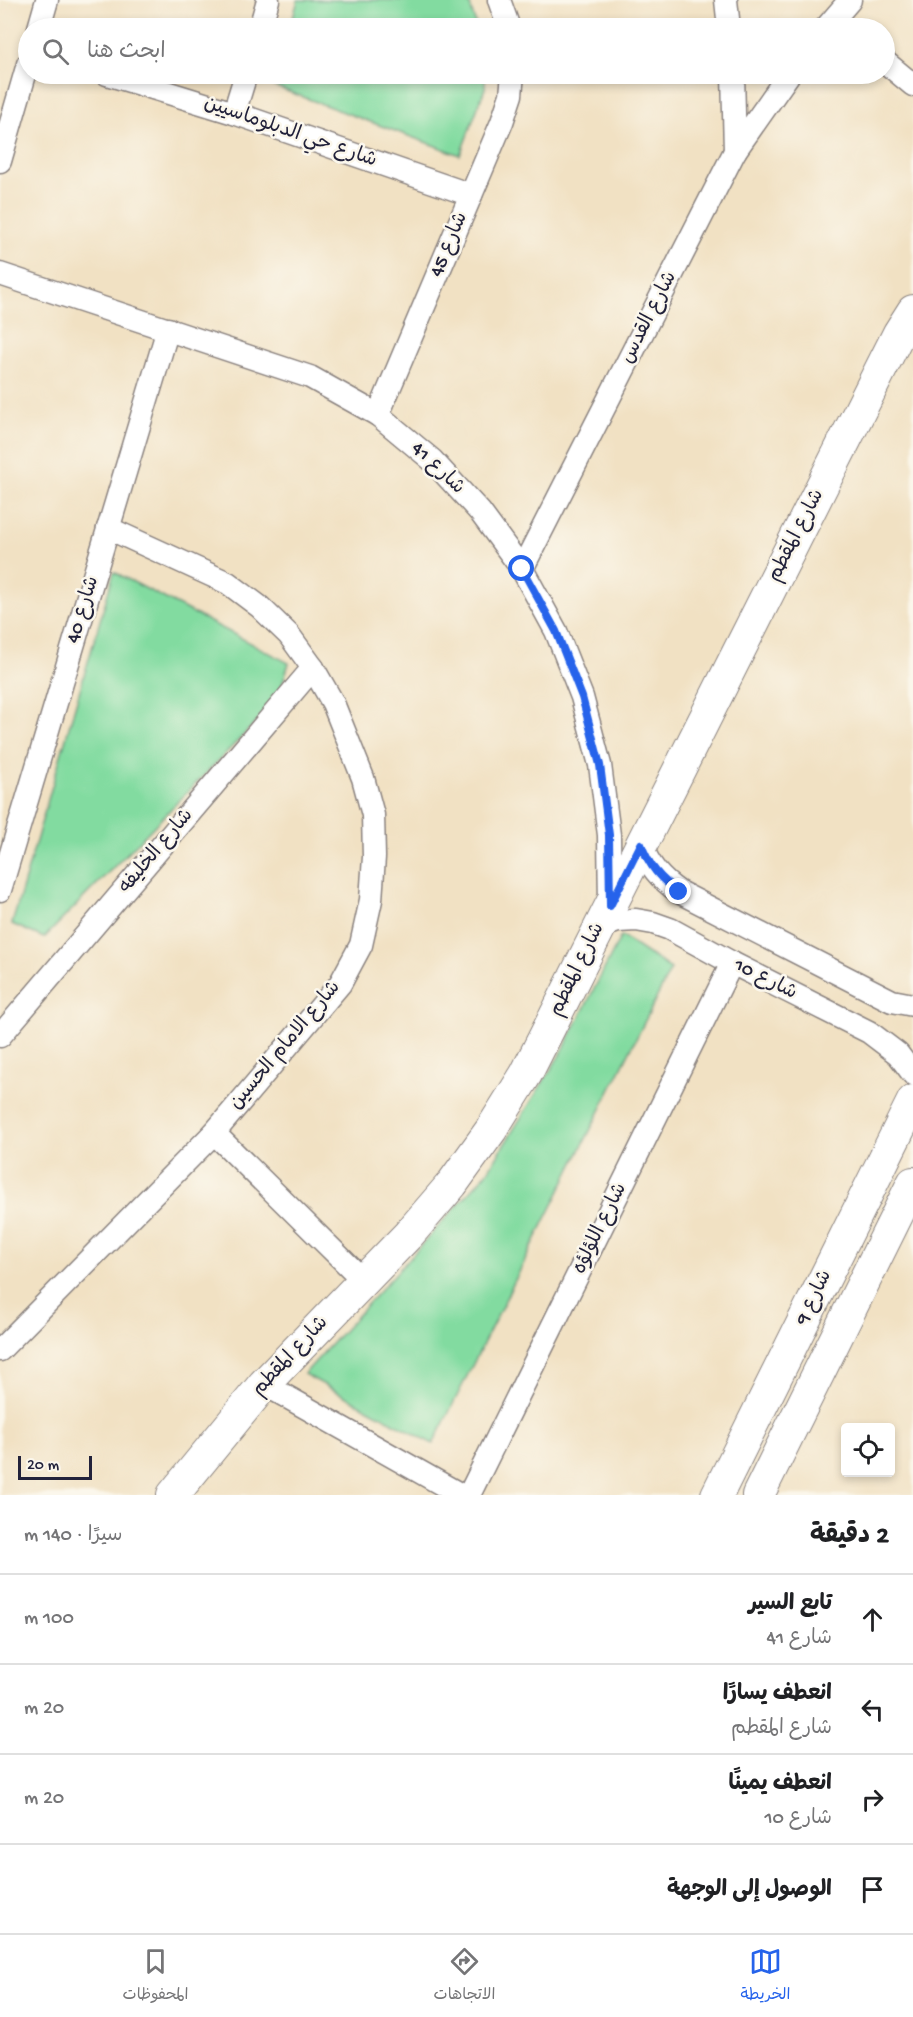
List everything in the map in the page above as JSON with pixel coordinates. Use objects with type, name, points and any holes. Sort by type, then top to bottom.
[{"type":"main road","name":"شارع المقطم","points":[[172,1495],[264,1384],[316,1328],[365,1282],[438,1201],[491,1130],[526,1074],[899,333],[913,311]]},
{"type":"main road","name":"شارع 9","points":[[717,1495],[913,1101]]},
{"type":"main road","name":"شارع 9","points":[[758,1495],[913,1183]]},
{"type":"street","points":[[42,18],[47,0]]},
{"type":"street","points":[[263,18],[268,0]]},
{"type":"street","points":[[499,0],[505,18]]},
{"type":"street","points":[[726,0],[728,18]]},
{"type":"street","points":[[839,18],[850,0]]},
{"type":"street","points":[[895,70],[913,85]]},
{"type":"street","points":[[0,161],[22,84]]},
{"type":"street","name":"شارع حي الدبلوماسيين","points":[[140,84],[234,113],[471,195]]},
{"type":"street","points":[[234,113],[243,84]]},
{"type":"street","name":"شارع 45","points":[[378,415],[502,122],[512,84]]},
{"type":"street","points":[[733,84],[735,151]]},
{"type":"street","name":"شارع القدس","points":[[522,569],[735,151],[782,84]]},
{"type":"street","name":"شارع 41","points":[[0,274],[310,376],[378,415],[432,460],[480,512],[522,569],[556,631],[582,697],[600,765],[609,835],[605,916]]},
{"type":"street","name":"شارع 40","points":[[0,891],[8,835],[108,528],[168,328]]},
{"type":"street","name":"شارع الامام الحسين","points":[[0,1350],[214,1133],[340,984],[362,945],[371,900],[374,857],[373,815],[363,778],[333,703],[314,668],[289,635],[260,607],[228,583],[108,528]]},
{"type":"street","name":"شارع الخليفه","points":[[0,1036],[314,668]]},
{"type":"street","name":"شارع 10","points":[[641,844],[646,859],[655,872],[679,892],[892,1000],[913,1005]]},
{"type":"street","name":"شارع 10","points":[[605,916],[618,921],[653,922],[670,929],[869,1032],[898,1054],[913,1074]]},
{"type":"street","name":"شارع اللؤلؤه","points":[[469,1495],[732,963]]},
{"type":"street","points":[[214,1133],[365,1282]]},
{"type":"street","points":[[264,1384],[461,1495]]},
{"type":"green space","points":[[298,0],[463,0],[470,5],[474,18],[293,18]]},
{"type":"green space","points":[[274,84],[485,84],[485,88],[460,155],[273,86]]},
{"type":"green space","points":[[114,572],[289,663],[277,701],[44,938],[12,924]]},
{"type":"green space","points":[[621,936],[671,969],[433,1444],[304,1374],[486,1174],[563,1050]]},
{"type":"route","points":[[522,569],[556,631],[582,697],[600,765],[609,835],[610,906],[641,844],[646,859],[655,872],[679,892]]}]
